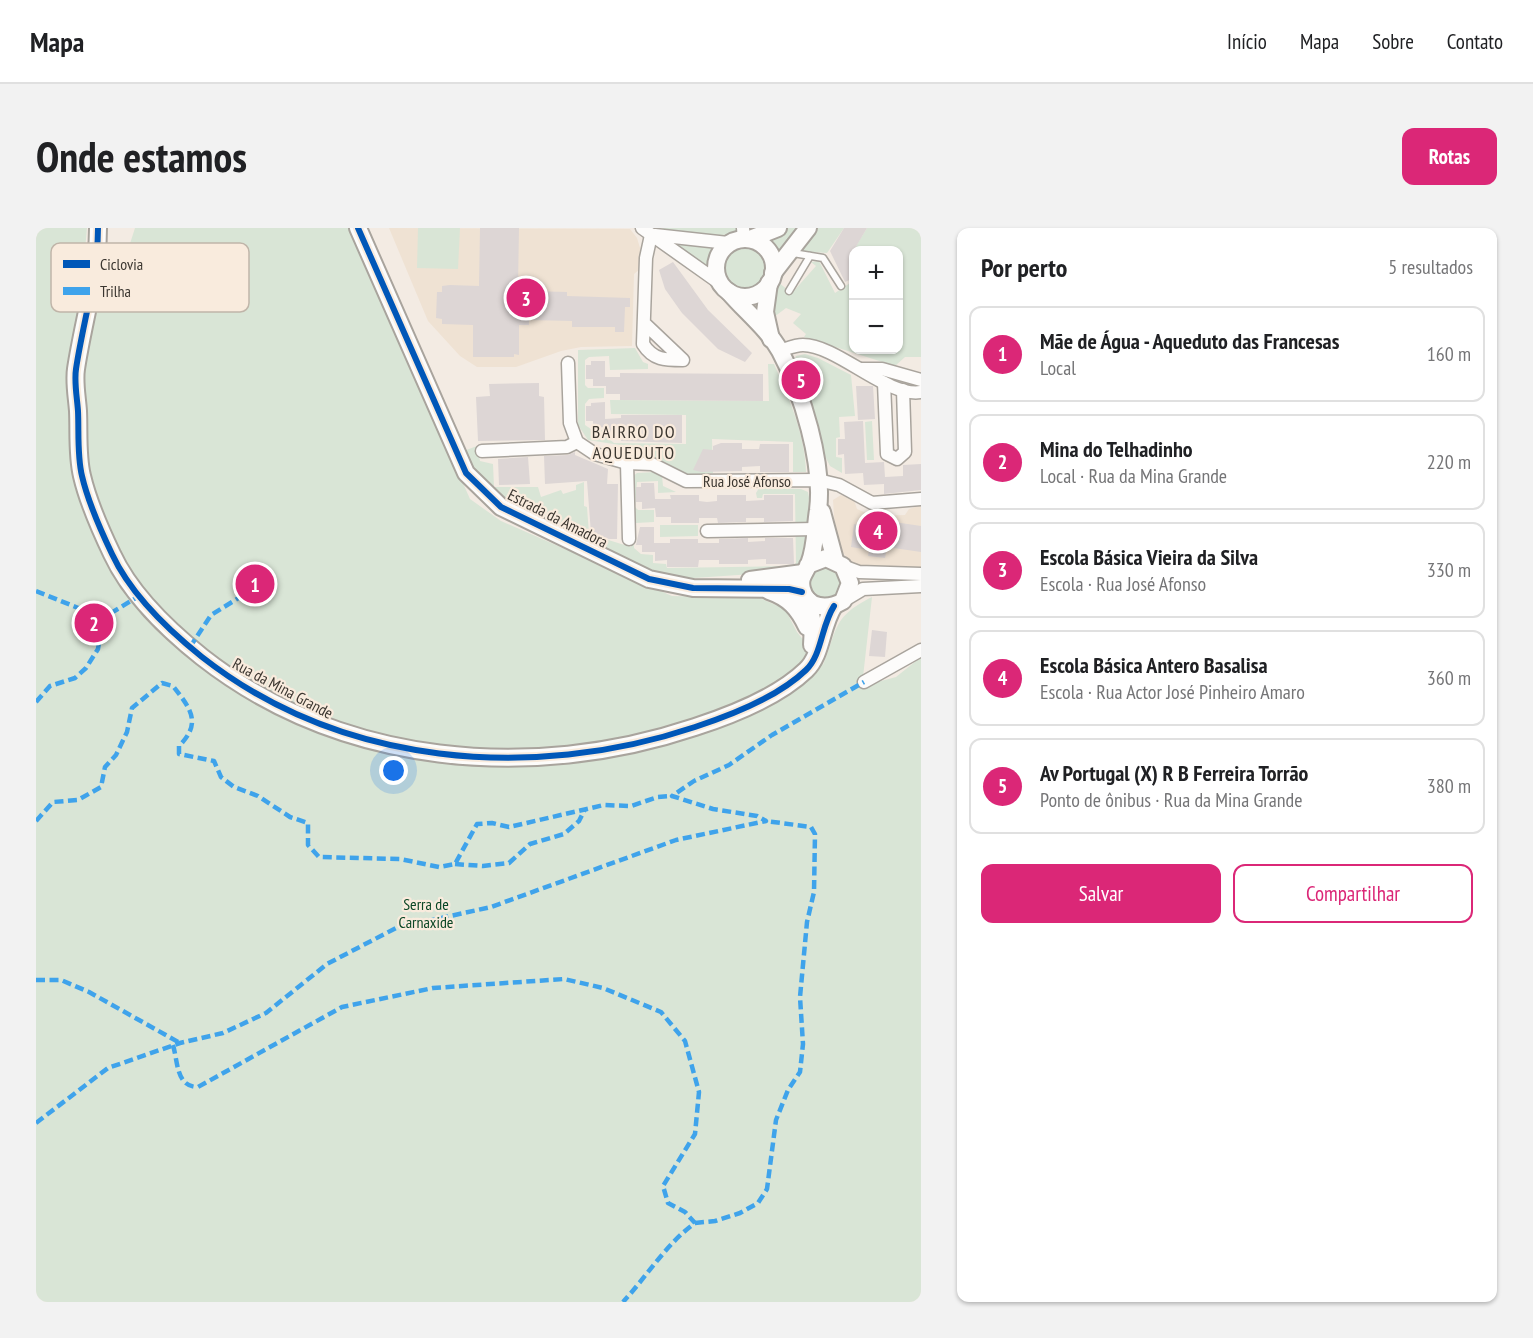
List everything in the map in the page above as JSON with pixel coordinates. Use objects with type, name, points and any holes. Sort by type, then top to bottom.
[{"type":"street","name":"Estrada da Amadora","points":[[357,228],[466,473],[501,507],[649,579],[693,588],[759,588],[805,596]]},
{"type":"street","points":[[776,346],[725,288],[716,274],[716,262],[720,252],[741,237],[778,228]]},
{"type":"street","points":[[646,231],[725,288],[740,296],[751,296],[761,292],[808,228]]},
{"type":"street","points":[[646,231],[741,237],[760,243],[769,251],[773,261],[765,312],[776,346],[804,411],[818,480],[819,501],[829,544],[850,583],[838,603]]},
{"type":"street","points":[[644,323],[646,231]]},
{"type":"street","name":"Rua da Mina Grande","points":[[85,312],[75,374],[82,476],[112,556],[139,596],[190,647],[238,683],[328,728],[404,750],[485,758],[593,753],[654,741],[710,722],[788,684],[808,668],[818,652],[825,620],[838,603]]},
{"type":"street","points":[[776,346],[803,345],[861,369],[884,383],[903,390],[921,392]]},
{"type":"street","points":[[482,451],[567,447],[577,442],[570,423],[568,363]]},
{"type":"street","points":[[861,369],[882,369],[921,380]]},
{"type":"street","points":[[884,383],[887,454],[897,459],[905,452],[903,390]]},
{"type":"street","name":"Rua José Afonso","points":[[577,442],[595,454],[627,463],[652,464],[686,481],[818,480],[839,485],[872,503],[921,499]]},
{"type":"street","points":[[627,463],[629,539]]},
{"type":"street","points":[[811,650],[813,624],[805,596],[806,569],[819,501]]},
{"type":"street","points":[[707,531],[815,529]]},
{"type":"street","points":[[806,569],[816,560],[839,563],[859,572],[921,574]]},
{"type":"street","name":"Estrada da Amadora","points":[[693,588],[806,569]]},
{"type":"street","points":[[805,596],[816,605],[838,603],[863,589],[921,586]]},
{"type":"street","points":[[759,588],[783,596],[799,609],[807,628],[811,650]]},
{"type":"street","name":"Rua da Mina Grande","points":[[788,684],[811,650]]},
{"type":"street","points":[[864,682],[921,650]]},
{"type":"lane","points":[[789,252],[823,258],[841,286]]},
{"type":"lane","points":[[789,291],[810,256]]},
{"type":"shaded area","points":[[389,228],[630,229],[637,238],[640,248],[640,269],[634,274],[632,346],[581,347],[561,351],[516,367],[477,367],[460,356],[428,321]]},
{"type":"shaded area","points":[[841,495],[854,500],[857,509],[873,516],[905,515],[909,509],[921,505],[921,568],[870,568],[852,563],[836,545],[833,500]]},
{"type":"green space","name":"Serra de Carnaxide","points":[[36,228],[87,228],[86,243],[51,243],[51,312],[249,312],[249,243],[130,243],[135,228],[350,228],[470,499],[501,521],[672,596],[760,598],[785,609],[797,632],[823,665],[838,625],[843,618],[859,604],[872,597],[863,677],[866,685],[896,677],[921,657],[921,1302],[36,1302]]},
{"type":"green space","points":[[418,228],[460,228],[458,269],[417,268]]},
{"type":"green space","points":[[661,228],[740,228],[742,231],[702,236],[681,234]]},
{"type":"green space","points":[[787,228],[804,228],[777,259],[774,250],[762,239]]},
{"type":"green space","points":[[816,228],[844,228],[827,253],[800,251]]},
{"type":"green space","points":[[867,228],[921,228],[921,357],[905,357],[895,366],[857,354],[903,354],[903,246],[856,246]]},
{"type":"green space","points":[[670,241],[719,246],[711,261],[711,270]]},
{"type":"green space","points":[[744,242],[758,246],[765,253],[769,267],[765,281],[758,288],[744,292],[730,288],[723,281],[719,267],[723,253],[730,246]]},
{"type":"green space","points":[[819,261],[835,293],[849,284],[849,351],[804,337],[806,334],[793,323],[801,314],[786,308],[774,317],[772,306],[779,283],[792,293],[816,266],[811,262]]},
{"type":"green space","points":[[635,348],[643,362],[648,364],[648,369],[610,370],[609,356],[589,357],[585,360],[585,385],[588,388],[604,388],[604,398],[589,399],[585,404],[585,425],[591,429],[603,430],[604,435],[614,443],[686,444],[686,415],[611,414],[610,400],[769,401],[768,364],[774,364],[799,430],[806,472],[793,472],[793,442],[712,439],[713,473],[691,475],[651,461],[645,449],[588,440],[578,425],[578,350]]},
{"type":"green space","points":[[805,354],[851,375],[855,416],[839,417],[840,437],[836,438],[836,457],[842,458],[842,473],[830,466],[824,454],[813,408],[794,362],[796,356]]},
{"type":"green space","points":[[872,421],[874,460],[867,460],[865,422]]},
{"type":"green space","points":[[477,446],[480,461],[493,464],[494,487],[538,487],[541,497],[561,490],[563,494],[576,490],[576,485],[584,482],[584,506],[587,507],[589,534],[631,547],[632,477],[637,473],[655,472],[662,476],[663,486],[676,492],[658,493],[658,481],[637,482],[635,507],[638,510],[654,510],[654,522],[636,523],[633,527],[634,548],[641,554],[653,555],[653,563],[666,564],[667,568],[791,566],[796,563],[795,494],[763,494],[762,498],[757,498],[756,493],[759,488],[801,489],[808,492],[809,498],[806,553],[802,562],[793,568],[753,574],[679,579],[654,574],[507,503],[488,490],[461,452]]},
{"type":"green space","points":[[660,525],[698,525],[698,536],[660,537]]},
{"type":"green space","points":[[820,566],[832,566],[844,580],[839,597],[817,599],[809,590],[809,579]]},
{"type":"building","points":[[480,228],[519,228],[518,286],[530,287],[530,291],[567,292],[567,296],[630,298],[630,307],[625,307],[624,332],[615,332],[615,327],[572,327],[572,321],[529,320],[529,325],[519,325],[519,355],[473,357],[473,325],[442,324],[442,319],[436,318],[437,292],[442,292],[442,286],[479,286]]},
{"type":"building","points":[[844,228],[867,228],[856,246],[849,246],[849,280],[845,282],[830,251]]},
{"type":"building","points":[[673,262],[708,310],[752,353],[745,362],[718,349],[682,313],[665,289],[659,270]]},
{"type":"building","points":[[591,361],[605,361],[605,377],[620,377],[620,373],[763,374],[763,401],[620,400],[620,394],[606,394],[606,386],[593,386],[593,379],[586,379],[586,365],[591,365]]},
{"type":"building","points":[[539,383],[539,396],[544,397],[545,440],[478,441],[476,397],[490,396],[489,384]]},
{"type":"building","points":[[856,386],[873,386],[875,419],[858,420]]},
{"type":"building","points":[[605,402],[605,419],[621,418],[621,415],[682,415],[682,443],[621,441],[621,436],[606,436],[606,427],[593,428],[593,421],[586,421],[586,406],[591,406],[591,403]]},
{"type":"building","points":[[863,421],[865,463],[884,462],[885,477],[903,476],[903,465],[921,464],[921,490],[884,494],[884,484],[864,485],[863,473],[845,474],[844,454],[838,455],[838,439],[845,439],[844,422]]},
{"type":"building","points":[[721,443],[742,443],[742,449],[759,449],[760,444],[789,444],[789,472],[760,472],[760,466],[742,467],[742,471],[701,472],[693,470],[703,449],[713,450],[713,446]]},
{"type":"building","points":[[575,452],[575,455],[608,469],[607,484],[618,484],[617,539],[591,533],[587,481],[545,484],[544,456],[568,455]]},
{"type":"building","points":[[528,457],[530,484],[499,485],[498,459]]},
{"type":"building","points":[[641,483],[654,483],[655,499],[671,499],[670,495],[699,495],[699,501],[707,502],[717,501],[717,495],[746,495],[746,501],[764,500],[764,495],[793,495],[793,521],[764,522],[764,518],[746,518],[746,522],[718,523],[717,518],[699,518],[699,523],[671,523],[671,517],[656,517],[655,508],[642,509],[642,502],[636,502],[636,487],[641,487]]},
{"type":"building","points":[[874,519],[921,526],[921,552],[887,547],[885,558],[868,556],[869,550],[851,547],[854,524],[873,528]]},
{"type":"building","points":[[640,527],[654,527],[654,543],[670,543],[670,539],[698,539],[698,543],[719,543],[719,539],[748,538],[748,542],[765,541],[765,538],[793,538],[794,564],[766,564],[766,559],[748,560],[748,564],[719,564],[719,560],[699,560],[698,567],[667,567],[667,560],[655,561],[655,552],[642,552],[642,545],[636,545]]},
{"type":"building","points":[[255,577],[260,579],[262,584],[260,589],[255,591],[250,589],[248,584],[250,579]]},
{"type":"building","points":[[94,617],[100,623],[94,629],[88,623]]},
{"type":"building","points":[[872,630],[887,632],[885,657],[869,656]]},
{"type":"marked path","points":[[36,591],[103,618],[139,596]]},
{"type":"marked path","points":[[190,647],[211,615],[245,594]]},
{"type":"marked path","points":[[36,702],[50,686],[75,678],[86,668],[98,649],[103,618]]},
{"type":"marked path","points":[[36,1123],[108,1068],[180,1043],[223,1033],[266,1013],[327,964],[396,928],[491,907],[676,840],[766,821],[757,816],[713,809],[672,796],[694,781],[729,765],[772,735],[864,682]]},
{"type":"marked path","points":[[36,821],[53,802],[78,800],[101,787],[105,767],[116,755],[127,732],[132,708],[162,683],[173,686],[185,702],[191,716],[190,730],[179,746],[179,754],[214,761],[221,777],[234,787],[258,796],[290,817],[308,823],[308,845],[319,857],[400,859],[439,867],[455,864],[477,824],[492,823],[509,827],[604,805],[631,806],[658,797],[672,796]]},
{"type":"marked path","points":[[455,864],[483,866],[509,863],[530,844],[564,834],[579,821],[585,809]]},
{"type":"marked path","points":[[695,1223],[715,1221],[740,1213],[758,1203],[767,1189],[776,1120],[788,1090],[800,1072],[803,1044],[800,997],[807,922],[814,892],[815,834],[811,827],[766,821]]},
{"type":"marked path","points":[[173,1045],[182,1078],[191,1086],[198,1087],[342,1007],[433,988],[564,979],[603,988],[661,1012],[685,1041],[699,1092],[695,1134],[663,1186],[668,1203],[685,1212],[695,1223],[666,1250],[623,1302]]},
{"type":"marked path","points":[[36,980],[61,980],[89,992],[180,1043]]},
{"type":"cycle path","points":[[97,243],[98,228]]},
{"type":"cycle path","points":[[358,228],[466,473],[501,507],[649,579],[693,588],[789,589],[802,592]]},
{"type":"cycle path","points":[[87,312],[75,374],[79,460],[88,496],[99,526],[120,569],[163,623],[202,657],[256,694],[315,722],[376,742],[439,754],[504,758],[568,755],[632,744],[724,717],[782,689],[811,664],[834,606]]},
{"type":"place","name":"Escola Básica Vieira da Silva","points":[[526,298]]},
{"type":"place","name":"Av Portugal (X) R B Ferreira Torrão","points":[[801,380]]},
{"type":"place","name":"Escola Básica Antero Basalisa","points":[[878,531]]},
{"type":"place","name":"Mãe de Água - Aqueduto das Francesas","points":[[255,584]]},
{"type":"place","name":"Mina do Telhadinho","points":[[94,623]]},
{"type":"district","name":"BAIRRO DO AQUEDUTO","points":[[634,442]]}]
